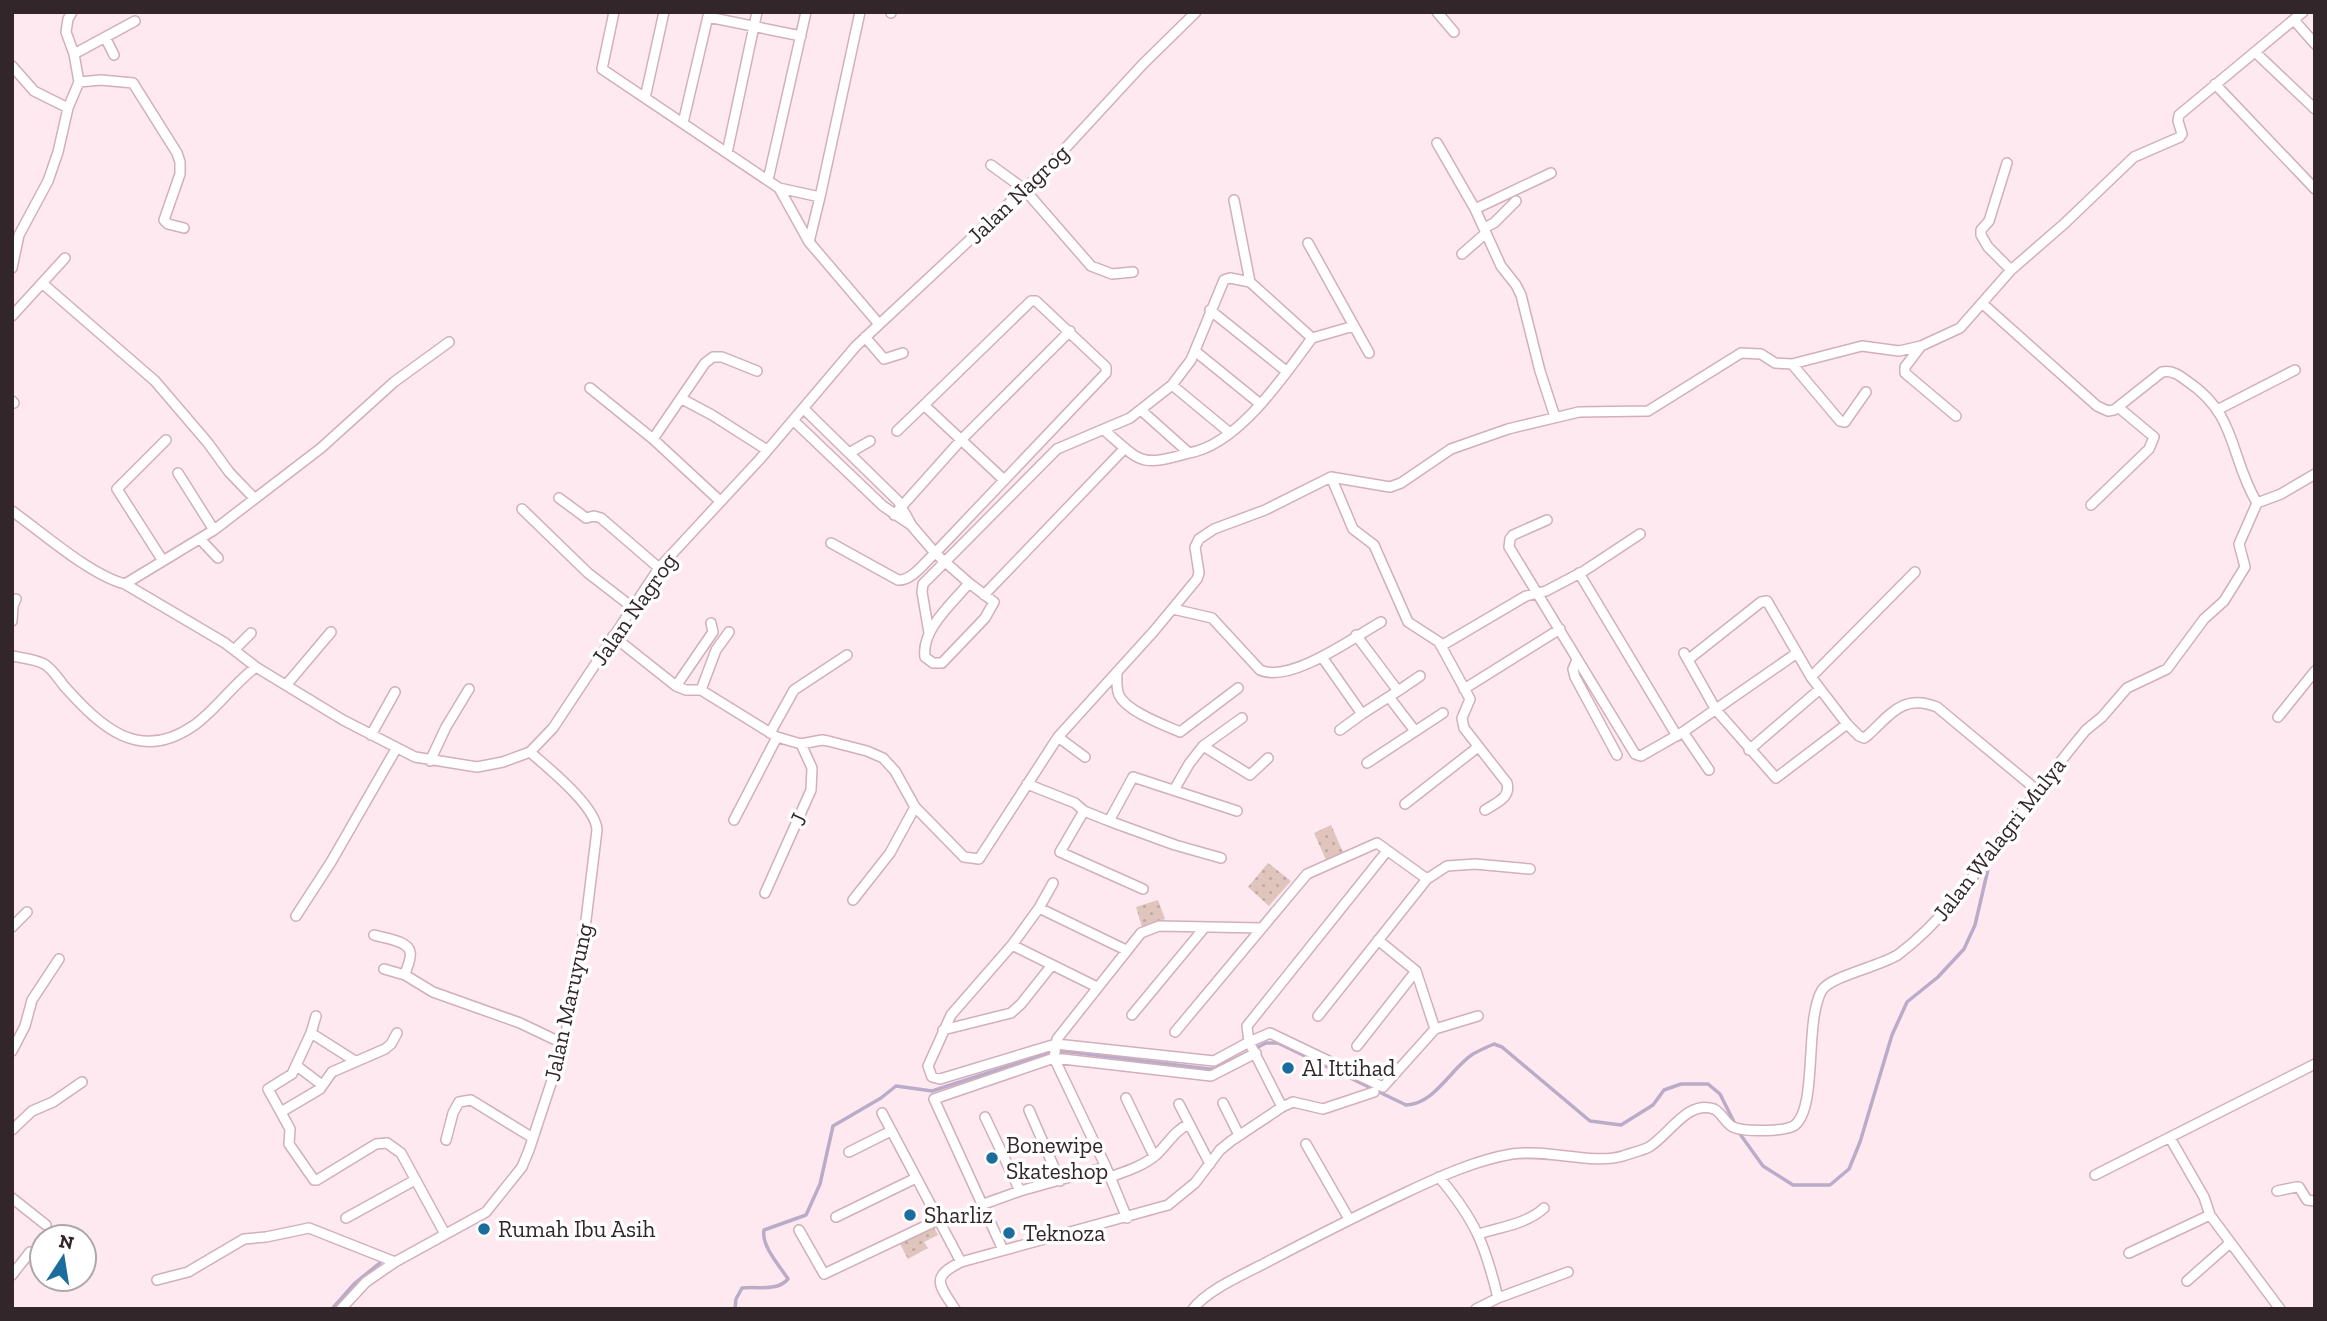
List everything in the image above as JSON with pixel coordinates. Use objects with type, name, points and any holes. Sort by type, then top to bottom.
[{"type":"street","points":[[12,268],[15,243],[48,181],[57,158],[68,108],[79,82],[74,54],[66,32],[72,12]]},
{"type":"street","points":[[614,12],[602,69],[779,188],[820,197]]},
{"type":"street","points":[[645,98],[664,12]]},
{"type":"street","points":[[727,153],[757,12]]},
{"type":"street","points":[[768,180],[806,12]]},
{"type":"street","points":[[809,242],[860,12]]},
{"type":"street","points":[[1437,12],[1454,32]]},
{"type":"street","points":[[613,636],[676,686],[686,690],[701,690],[774,735],[801,744],[822,740],[871,752],[883,758],[895,771],[915,807],[964,857],[976,860],[981,858],[1058,737],[1173,609],[1198,576],[1195,547],[1199,539],[1331,477],[1390,487],[1401,483],[1455,448],[1508,429],[1592,411],[1648,411],[1741,353],[1761,354],[1775,363],[1792,364],[1862,346],[1899,351],[1921,346],[1959,328],[2011,270],[2134,157],[2180,137],[2179,115],[2302,12]]},
{"type":"street","name":"Jalan Nagrog","points":[[12,511],[94,570],[115,582],[125,584],[234,650],[256,667],[396,749],[430,761],[477,766],[503,762],[530,752],[554,728],[659,568],[794,421],[865,337],[923,287],[1049,166],[1193,13]]},
{"type":"street","points":[[683,124],[709,15],[801,36]]},
{"type":"street","points":[[2294,20],[2315,44]]},
{"type":"street","points":[[74,54],[135,21]]},
{"type":"street","points":[[106,37],[114,55]]},
{"type":"street","points":[[2256,52],[2315,109]]},
{"type":"street","points":[[12,66],[34,91],[68,108]]},
{"type":"street","points":[[79,82],[101,80],[132,83],[179,157],[180,174],[164,220],[184,228]]},
{"type":"street","points":[[2215,83],[2315,190]]},
{"type":"street","points":[[1437,143],[1475,209],[1501,265],[1521,295],[1540,371],[1555,417]]},
{"type":"street","points":[[2007,163],[1989,221],[1981,235],[1988,247],[2011,270]]},
{"type":"street","points":[[991,165],[1024,189],[1091,266],[1112,274],[1133,272]]},
{"type":"street","points":[[1475,209],[1551,173]]},
{"type":"street","points":[[779,188],[809,242],[879,324]]},
{"type":"street","points":[[1234,200],[1250,282]]},
{"type":"street","points":[[1462,254],[1516,201]]},
{"type":"street","points":[[1308,243],[1369,353]]},
{"type":"street","points":[[13,314],[65,258]]},
{"type":"street","points":[[929,633],[923,584],[1057,449],[1142,411],[1172,385],[1195,351],[1210,310],[1226,279],[1250,282],[1312,338]]},
{"type":"street","points":[[42,283],[155,381],[201,434],[229,472],[254,498]]},
{"type":"street","points":[[831,543],[903,581],[935,553],[1106,373],[1106,367],[1039,302],[1031,301],[897,431]]},
{"type":"street","points":[[1983,304],[2098,406],[2111,411],[2166,371],[2173,372],[2190,383],[2218,409],[2250,491],[2258,502],[2281,494],[2315,474]]},
{"type":"street","points":[[1210,310],[1286,371]]},
{"type":"street","points":[[1104,430],[1138,458],[1151,462],[1189,453],[1215,443],[1230,433],[1259,403],[1312,338],[1354,326]]},
{"type":"street","points":[[894,515],[961,440],[1070,331]]},
{"type":"street","points":[[865,337],[884,359],[903,353]]},
{"type":"street","points":[[125,584],[214,530],[321,448],[394,382],[449,342]]},
{"type":"street","points":[[1921,346],[1905,367],[1905,373],[1956,416]]},
{"type":"street","points":[[1195,351],[1259,403]]},
{"type":"street","points":[[653,439],[705,363],[713,357],[722,357],[757,371]]},
{"type":"street","points":[[1792,364],[1840,421],[1849,419],[1867,392]]},
{"type":"street","points":[[2218,409],[2295,370]]},
{"type":"street","points":[[1172,385],[1230,433]]},
{"type":"street","points":[[590,388],[653,439],[720,501]]},
{"type":"street","points":[[682,399],[767,450]]},
{"type":"street","points":[[924,405],[1004,480]]},
{"type":"street","points":[[2091,505],[2149,449],[2154,437],[2118,407]]},
{"type":"street","points":[[804,409],[902,506],[912,526],[935,553],[994,602],[993,607],[942,663],[933,663],[925,657],[924,649],[929,633],[969,583]]},
{"type":"street","points":[[1142,411],[1189,453]]},
{"type":"street","points":[[794,421],[883,506],[912,526]]},
{"type":"street","points":[[163,561],[117,489],[166,440]]},
{"type":"street","points":[[849,453],[870,441]]},
{"type":"street","points":[[984,595],[1125,448]]},
{"type":"street","points":[[178,473],[214,530]]},
{"type":"street","points":[[1331,477],[1353,529],[1374,545],[1408,622],[1433,636],[1441,646],[1471,701],[1462,718],[1464,728],[1507,783],[1509,790],[1506,796],[1485,810]]},
{"type":"street","points":[[559,498],[586,518],[594,516],[601,519],[659,568]]},
{"type":"street","name":"Jalan Walagri Mulya","points":[[1439,1177],[1511,1154],[1548,1153],[1603,1159],[1624,1156],[1648,1147],[1684,1116],[1699,1107],[1719,1111],[1731,1127],[1742,1129],[1766,1131],[1790,1128],[1796,1124],[1808,1096],[1809,1055],[1815,1014],[1822,991],[1836,981],[1896,956],[1920,936],[1963,891],[2086,730],[2102,717],[2127,688],[2167,669],[2204,619],[2224,601],[2245,567],[2239,544],[2258,502]]},
{"type":"street","points":[[522,509],[588,573],[632,607]]},
{"type":"street","points":[[1547,520],[1513,535],[1509,547],[1635,754],[1642,756],[1680,734],[1797,653]]},
{"type":"street","points":[[1441,646],[1526,596],[1538,594],[1579,573],[1640,534]]},
{"type":"street","points":[[200,538],[218,558]]},
{"type":"street","points":[[1811,677],[1915,572]]},
{"type":"street","points":[[1579,573],[1680,734],[1709,771]]},
{"type":"street","points":[[12,621],[16,599]]},
{"type":"street","points":[[1847,724],[1776,778],[1716,710],[1687,656],[1769,601],[1811,677],[1858,736],[1864,738],[1900,706],[1915,701],[1925,702],[1937,707],[2038,791]]},
{"type":"street","points":[[1173,609],[1212,618],[1265,673],[1293,669],[1322,657],[1381,622]]},
{"type":"street","points":[[676,686],[713,632],[711,623]]},
{"type":"street","points":[[1464,689],[1560,629]]},
{"type":"street","points":[[286,684],[331,632]]},
{"type":"street","points":[[701,690],[716,650],[729,632]]},
{"type":"street","points":[[234,650],[251,633]]},
{"type":"street","points":[[1356,635],[1398,691]]},
{"type":"street","points":[[734,820],[794,690],[847,655]]},
{"type":"street","points":[[12,656],[45,665],[100,723],[125,738],[142,741],[169,737],[191,727],[256,667]]},
{"type":"street","points":[[1322,657],[1362,714]]},
{"type":"street","points":[[1577,660],[1573,669],[1574,677],[1617,755]]},
{"type":"street","points":[[2278,717],[2315,671]]},
{"type":"street","points":[[1117,673],[1117,688],[1124,701],[1137,711],[1180,733],[1238,688]]},
{"type":"street","points":[[1340,730],[1420,676]]},
{"type":"street","points":[[430,761],[446,727],[469,689]]},
{"type":"street","points":[[1749,750],[1821,689]]},
{"type":"street","points":[[371,735],[395,692]]},
{"type":"street","points":[[1390,697],[1415,731]]},
{"type":"street","points":[[1367,762],[1443,713]]},
{"type":"street","points":[[1174,790],[1203,746],[1242,718]]},
{"type":"street","points":[[1058,737],[1085,757]]},
{"type":"street","name":"J","points":[[765,893],[811,790],[812,768],[801,744]]},
{"type":"street","points":[[1203,746],[1250,775],[1268,758]]},
{"type":"street","points":[[1405,804],[1478,747]]},
{"type":"street","points":[[296,916],[331,862],[396,749]]},
{"type":"street","name":"Jalan Maruyung","points":[[341,1309],[366,1282],[395,1262],[476,1220],[494,1205],[522,1167],[533,1138],[564,1044],[586,920],[597,823],[556,775],[530,752]]},
{"type":"street","points":[[1109,821],[1133,777],[1237,811]]},
{"type":"street","points":[[1027,784],[1075,803],[1084,811],[1109,821],[1221,858]]},
{"type":"street","points":[[853,900],[890,853],[915,807]]},
{"type":"street","points":[[1084,811],[1060,852],[1143,889]]},
{"type":"street","points":[[1175,1032],[1307,874],[1377,843],[1427,879]]},
{"type":"street","points":[[1282,1107],[1255,1053],[1246,1028],[1387,851]]},
{"type":"street","points":[[1318,1016],[1427,879],[1447,866],[1475,864],[1530,869]]},
{"type":"street","points":[[1053,883],[1040,908],[1012,945],[958,1005],[943,1030],[928,1066],[929,1074],[940,1079],[1056,1044],[1214,1062],[1264,1034],[1274,1034],[1378,1090]]},
{"type":"street","points":[[1040,908],[1126,950]]},
{"type":"street","points":[[12,927],[27,912]]},
{"type":"street","points":[[1127,1218],[1054,1058],[1057,1039],[1141,933],[1159,926],[1261,928]]},
{"type":"street","points":[[1132,1016],[1205,927]]},
{"type":"street","points":[[374,936],[396,941],[408,948],[411,954],[405,975]]},
{"type":"street","points":[[1378,940],[1416,971],[1435,1029]]},
{"type":"street","points":[[1012,945],[1097,987]]},
{"type":"street","points":[[12,1051],[25,1026],[32,1000],[58,959]]},
{"type":"street","points":[[943,1030],[1011,1013],[1052,965]]},
{"type":"street","points":[[384,969],[405,975],[433,992],[520,1023],[564,1044]]},
{"type":"street","points":[[1357,1046],[1416,971]]},
{"type":"street","points":[[316,1016],[292,1074],[268,1089],[290,1129],[289,1144],[314,1180],[320,1179],[369,1147],[382,1143],[393,1146],[401,1153],[445,1234]]},
{"type":"street","points":[[955,1309],[941,1289],[939,1280],[943,1272],[961,1262],[1168,1205],[1195,1183],[1220,1150],[1282,1107],[1293,1102],[1322,1109],[1378,1090],[1435,1029],[1478,1016]]},
{"type":"street","points":[[311,1033],[355,1061]]},
{"type":"street","points":[[281,1112],[323,1085],[332,1072],[385,1049],[397,1033]]},
{"type":"street","points":[[1003,1250],[933,1102],[934,1099],[1054,1058],[1211,1076],[1255,1053]]},
{"type":"street","points":[[2095,1175],[2315,1064]]},
{"type":"street","points":[[297,1066],[323,1085]]},
{"type":"street","points":[[12,1130],[32,1111],[53,1102],[82,1082]]},
{"type":"street","points":[[1126,1098],[1154,1156]]},
{"type":"street","points":[[446,1140],[453,1112],[459,1102],[471,1100],[533,1138]]},
{"type":"street","points":[[1223,1103],[1239,1135]]},
{"type":"street","points":[[1179,1104],[1210,1164]]},
{"type":"street","points":[[1029,1111],[1060,1181]]},
{"type":"street","points":[[881,1113],[961,1262]]},
{"type":"street","points":[[985,1117],[1020,1191]]},
{"type":"street","points":[[981,1205],[1060,1181],[1132,1170],[1154,1156],[1173,1135],[1189,1124]]},
{"type":"street","points":[[849,1152],[891,1131]]},
{"type":"street","points":[[2170,1138],[2204,1197],[2210,1215],[2280,1309]]},
{"type":"street","points":[[1306,1144],[1349,1219]]},
{"type":"street","points":[[1192,1309],[1199,1301],[1349,1219],[1439,1177],[1479,1234],[1498,1298]]},
{"type":"street","points":[[836,1217],[916,1178]]},
{"type":"street","points":[[346,1217],[415,1180]]},
{"type":"street","points":[[2277,1191],[2296,1186],[2307,1200],[2315,1201]]},
{"type":"street","points":[[12,1198],[43,1223]]},
{"type":"street","points":[[1479,1234],[1524,1220],[1544,1208]]},
{"type":"street","points":[[2129,1253],[2210,1215]]},
{"type":"street","points":[[799,1230],[824,1275],[938,1220]]},
{"type":"street","points":[[157,1280],[188,1272],[244,1238],[266,1237],[309,1228],[395,1262]]},
{"type":"street","points":[[2188,1281],[2230,1243]]},
{"type":"street","points":[[12,1275],[28,1255]]},
{"type":"street","points":[[1476,1309],[1568,1272]]},
{"type":"shaded area","points":[[1331,825],[1343,852],[1326,860],[1314,833]]},
{"type":"shaded area","points":[[1268,863],[1291,881],[1269,906],[1248,887]]},
{"type":"shaded area","points":[[1158,900],[1165,919],[1142,927],[1136,907]]},
{"type":"shaded area","points":[[933,1226],[938,1235],[924,1242],[928,1248],[908,1259],[900,1244]]},
{"type":"waterway","points":[[735,1309],[736,1299],[742,1288],[773,1287],[788,1279],[765,1243],[764,1230],[806,1215],[820,1184],[833,1126],[896,1086],[932,1091],[1062,1051],[1214,1069],[1266,1043],[1278,1043],[1406,1105],[1426,1099],[1465,1060],[1494,1044],[1502,1047],[1590,1121],[1621,1125],[1653,1105],[1664,1090],[1681,1084],[1708,1084],[1720,1094],[1740,1134],[1763,1166],[1793,1185],[1830,1185],[1849,1169],[1860,1142],[1892,1035],[1907,1002],[1938,977],[1964,949],[1975,925],[1989,865]]},
{"type":"waterway","points":[[332,1309],[355,1283],[381,1262]]},
{"type":"place","name":"Al Ittihad","points":[[1288,1068]]},
{"type":"place","name":"Bonewipe Skateshop","points":[[992,1158]]},
{"type":"place","name":"Sharliz","points":[[910,1215]]},
{"type":"place","name":"Rumah Ibu Asih","points":[[484,1229]]},
{"type":"place","name":"Teknoza","points":[[1009,1233]]}]
